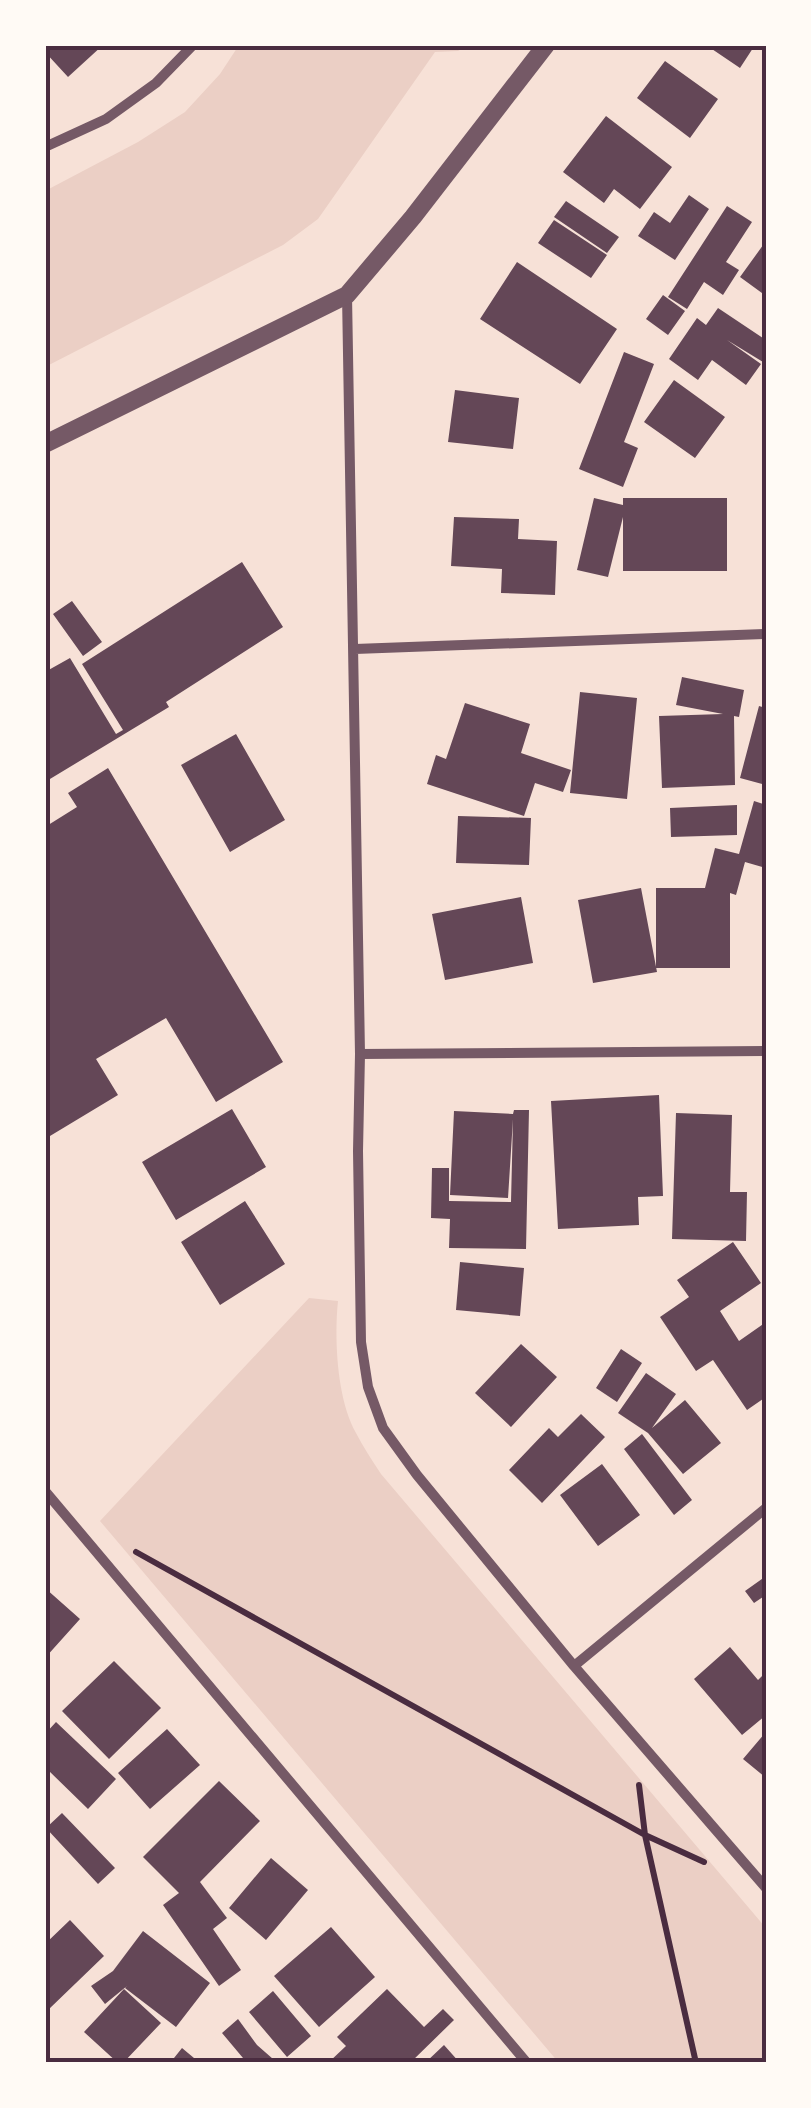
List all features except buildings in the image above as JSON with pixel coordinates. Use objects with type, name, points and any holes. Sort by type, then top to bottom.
[{"type":"street","points":[[45,147],[106,119],[156,83],[193,45]]},
{"type":"street","points":[[45,444],[347,295],[435,190],[546,45]]},
{"type":"street","points":[[347,295],[361,1342],[368,1386],[383,1428],[417,1475],[574,1666],[766,1888]]},
{"type":"street","points":[[354,650],[766,634]]},
{"type":"street","points":[[360,1054],[766,1051]]},
{"type":"street","points":[[45,1491],[527,2063]]},
{"type":"street","points":[[574,1666],[766,1508]]},
{"type":"path","points":[[130,1548],[646,1835],[714,1867]]},
{"type":"path","points":[[631,1732],[646,1835],[696,2063]]},
{"type":"shaded area","points":[[239,45],[468,45],[458,51],[435,52],[318,219],[283,245],[45,367],[45,191],[138,142],[185,112],[220,74]]},
{"type":"shaded area","points":[[309,1298],[338,1301],[337,1350],[345,1403],[356,1433],[381,1474],[766,1928],[766,2063],[559,2063],[100,1521]]}]
